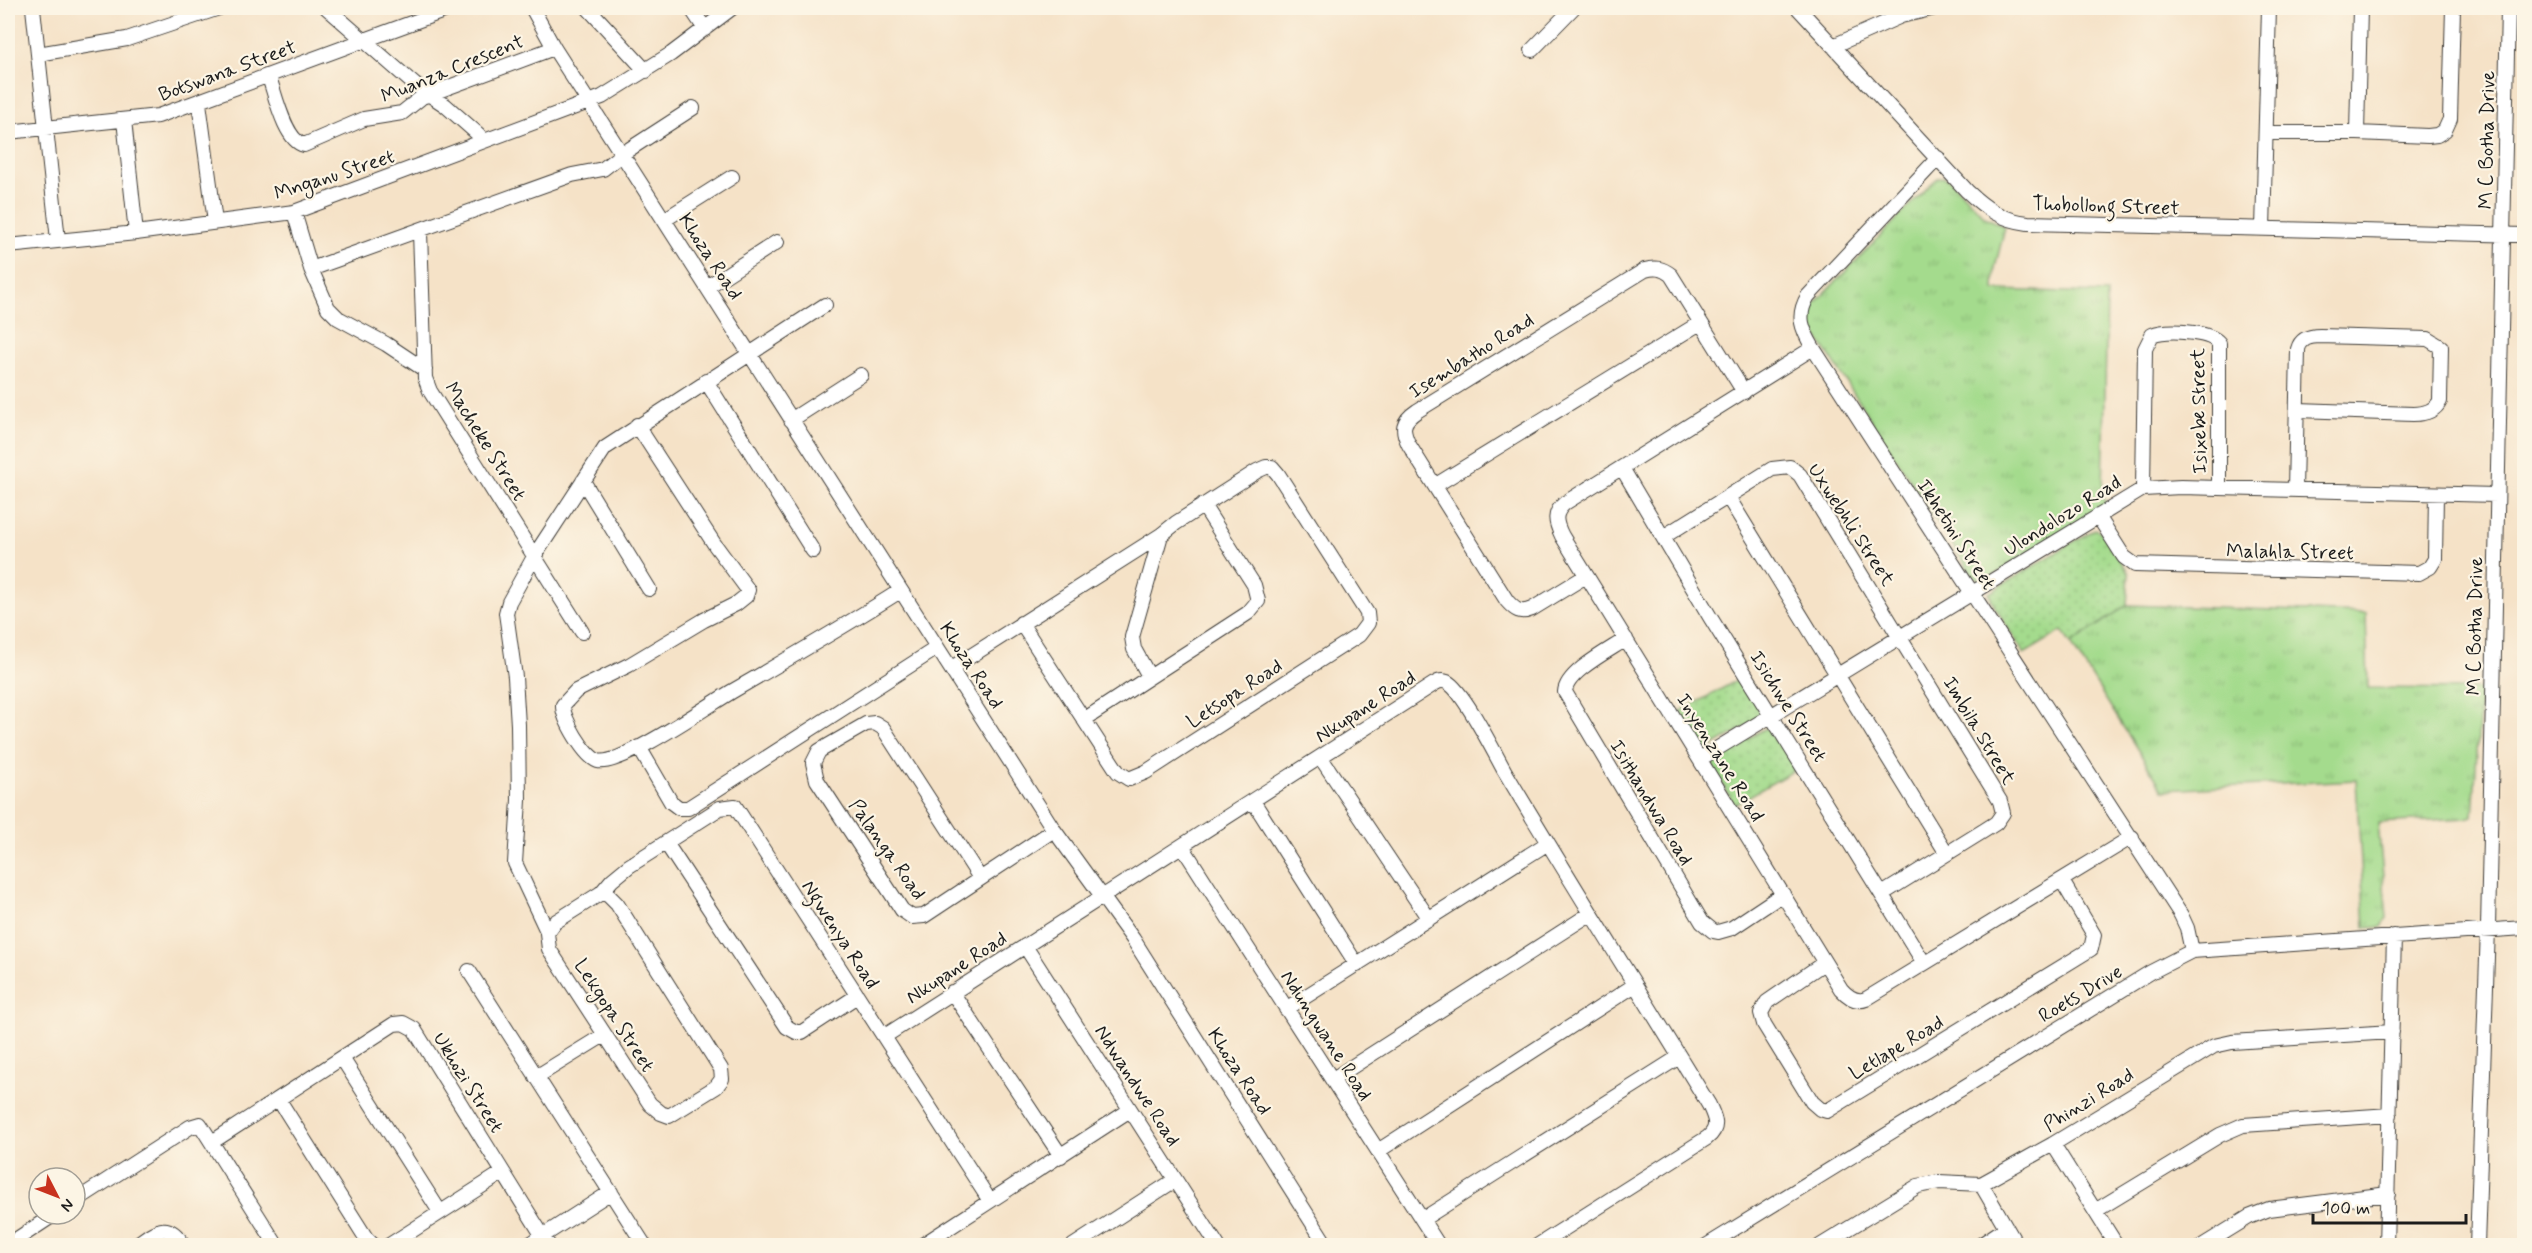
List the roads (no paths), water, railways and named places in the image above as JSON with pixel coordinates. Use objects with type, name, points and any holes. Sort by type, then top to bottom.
[{"type":"street","points":[[33,8],[58,240]]},
{"type":"street","points":[[38,54],[126,39],[219,8]]},
{"type":"street","points":[[327,8],[479,135]]},
{"type":"street","name":"Botswana Street","points":[[8,132],[158,116],[199,103],[452,8]]},
{"type":"street","name":"Khoza Road","points":[[532,8],[554,48],[790,420],[952,668],[1054,830],[1132,939],[1327,1245]]},
{"type":"street","points":[[588,8],[646,71]]},
{"type":"street","points":[[691,8],[705,29]]},
{"type":"street","name":"Mnganu Street","points":[[8,246],[136,233],[294,212],[590,103],[646,71],[732,8]]},
{"type":"street","points":[[1532,50],[1574,8]]},
{"type":"street","name":"Thobollong Street","points":[[1798,8],[1967,191],[1997,216],[2017,221],[2524,235]]},
{"type":"street","points":[[1833,46],[1901,16],[1935,8]]},
{"type":"street","points":[[2263,229],[2269,8]]},
{"type":"street","points":[[2357,133],[2360,8]]},
{"type":"street","points":[[2267,133],[2428,136],[2437,135],[2445,130],[2450,119],[2453,8]]},
{"type":"street","name":"M C Botha Drive","points":[[2477,1245],[2488,928],[2508,8]]},
{"type":"street","name":"Muanza Crescent","points":[[269,77],[289,134],[297,143],[304,145],[364,119],[402,113],[429,95],[554,48]]},
{"type":"street","points":[[199,103],[214,222]]},
{"type":"street","points":[[311,269],[420,232],[572,175],[598,172],[693,108]]},
{"type":"street","points":[[124,120],[136,233]]},
{"type":"street","name":"Ikhetini Street","points":[[1938,158],[1808,296],[1800,313],[1801,323],[1813,348],[2181,915],[2187,928],[2192,951]]},
{"type":"street","points":[[664,220],[732,177]]},
{"type":"street","points":[[294,212],[311,269],[328,308],[338,318],[386,344],[425,370]]},
{"type":"street","name":"Macheke Street","points":[[420,232],[425,370],[430,391],[582,632]]},
{"type":"street","points":[[707,287],[777,242]]},
{"type":"street","name":"Isembatho Road","points":[[1586,576],[1532,609],[1525,612],[1516,610],[1507,601],[1409,445],[1403,426],[1410,416],[1635,276],[1652,268],[1666,271],[1677,283],[1744,392]]},
{"type":"street","name":"Lekgopa Street","points":[[601,893],[608,895],[617,904],[720,1066],[722,1076],[719,1084],[671,1115],[662,1114],[650,1104],[549,949],[546,936],[548,931],[515,863],[519,800],[518,725],[515,677],[506,613],[513,594],[535,555],[604,448],[825,306]]},
{"type":"street","points":[[1436,485],[1700,323]]},
{"type":"street","name":"Isixebe Street","points":[[2143,489],[2145,349],[2152,335],[2161,333],[2205,334],[2214,337],[2219,343],[2219,488]]},
{"type":"street","points":[[2295,490],[2298,349],[2301,342],[2308,337],[2428,339],[2441,347],[2440,401],[2428,412],[2413,414],[2298,410]]},
{"type":"street","name":"Inyenzane Road","points":[[1813,348],[1565,502],[1555,514],[1557,528],[1824,963],[1847,995],[1861,1001],[2132,837]]},
{"type":"street","points":[[790,420],[861,375]]},
{"type":"street","points":[[706,381],[813,551]]},
{"type":"street","points":[[637,425],[715,545],[748,588],[746,596],[736,604],[704,620],[629,665],[576,691],[563,705],[565,716],[585,751],[598,761],[616,758],[639,747],[900,591]]},
{"type":"street","name":"Uxwebhli Street","points":[[1663,537],[1772,469],[1785,466],[1794,469],[1900,637]]},
{"type":"street","name":"Letsopa Road","points":[[1021,623],[1118,772],[1124,777],[1134,778],[1362,632],[1368,623],[1367,614],[1272,467],[1266,467],[1203,506]]},
{"type":"street","name":"Isichwe Street","points":[[1622,468],[1924,963]]},
{"type":"street","points":[[583,481],[649,589]]},
{"type":"street","name":"Ulondolozo Road","points":[[1700,759],[2143,489],[2219,488],[2496,495]]},
{"type":"street","name":"Malahla Street","points":[[2098,516],[2116,547],[2129,563],[2135,565],[2419,573],[2430,567],[2435,559],[2436,494]]},
{"type":"street","points":[[1728,497],[1946,852]]},
{"type":"street","points":[[952,668],[1203,506],[1254,585],[1258,601],[1248,613],[1084,719]]},
{"type":"street","points":[[1149,676],[1134,649],[1132,637],[1161,535]]},
{"type":"street","name":"Imbila Street","points":[[1882,894],[1946,852],[1996,823],[2001,817],[2003,807],[1900,637]]},
{"type":"street","name":"Isithandwa Road","points":[[1626,639],[1571,676],[1565,686],[1565,692],[1702,922],[1713,931],[1724,931],[1783,894]]},
{"type":"street","points":[[639,747],[671,802],[679,808],[688,808],[937,648]]},
{"type":"street","name":"Nkupane Road","points":[[885,1036],[1100,896],[1321,758],[1434,684],[1443,681],[1459,693],[1590,914],[1714,1115],[1716,1127],[1707,1138],[1537,1245]]},
{"type":"street","name":"Palanga Road","points":[[980,878],[883,728],[875,723],[866,724],[824,747],[815,756],[813,763],[816,780],[907,914],[917,918],[924,916],[1054,830]]},
{"type":"street","points":[[1321,758],[1428,919]]},
{"type":"street","points":[[1253,801],[1357,965]]},
{"type":"street","name":"Ngwenya Road","points":[[666,843],[720,808],[731,805],[737,808],[990,1202]]},
{"type":"street","points":[[548,931],[555,922],[601,893],[618,875],[666,843],[787,1027],[802,1032],[857,996]]},
{"type":"street","points":[[1286,1009],[1548,843]]},
{"type":"street","name":"Ndungwane Road","points":[[1182,846],[1439,1245]]},
{"type":"street","name":"Letlape Road","points":[[1824,963],[1767,1002],[1761,1013],[1764,1024],[1812,1102],[1820,1109],[1827,1111],[2091,949],[2094,935],[2062,881]]},
{"type":"street","points":[[1333,1079],[1590,914]]},
{"type":"street","name":"Roets Drive","points":[[1706,1245],[2151,972],[2192,951],[2488,928],[2524,928]]},
{"type":"street","points":[[2386,1245],[2394,936]]},
{"type":"street","name":"Ndwandwe Road","points":[[1025,946],[1218,1245]]},
{"type":"street","points":[[469,971],[645,1245]]},
{"type":"street","points":[[1378,1151],[1635,985]]},
{"type":"street","points":[[952,992],[1061,1156]]},
{"type":"street","name":"Ukhozi Street","points":[[212,1142],[394,1024],[403,1023],[411,1027],[546,1240]]},
{"type":"street","name":"Phinzi Road","points":[[1981,1185],[2214,1046],[2232,1042],[2392,1032]]},
{"type":"street","points":[[536,1077],[604,1035]]},
{"type":"street","points":[[1422,1219],[1679,1056]]},
{"type":"street","points":[[342,1058],[440,1212]]},
{"type":"street","points":[[279,1100],[366,1238],[374,1245]]},
{"type":"street","points":[[921,1245],[1130,1110]]},
{"type":"street","points":[[2095,1211],[2220,1136],[2243,1125],[2390,1115]]},
{"type":"street","points":[[87,1193],[190,1127],[200,1124],[277,1245]]},
{"type":"street","points":[[2053,1144],[2117,1245]]},
{"type":"street","points":[[388,1245],[502,1173]]},
{"type":"street","points":[[1073,1245],[1175,1180]]},
{"type":"street","points":[[1820,1245],[1918,1186],[1939,1182],[1981,1185],[2017,1245]]},
{"type":"street","points":[[527,1245],[546,1240],[611,1192]]},
{"type":"street","points":[[2202,1245],[2249,1217],[2269,1209],[2388,1194]]},
{"type":"street","points":[[8,1245],[37,1226]]},
{"type":"street","points":[[1978,1245],[2006,1228]]},
{"type":"street","points":[[134,1245],[156,1231],[166,1229],[175,1233],[184,1245]]}]
